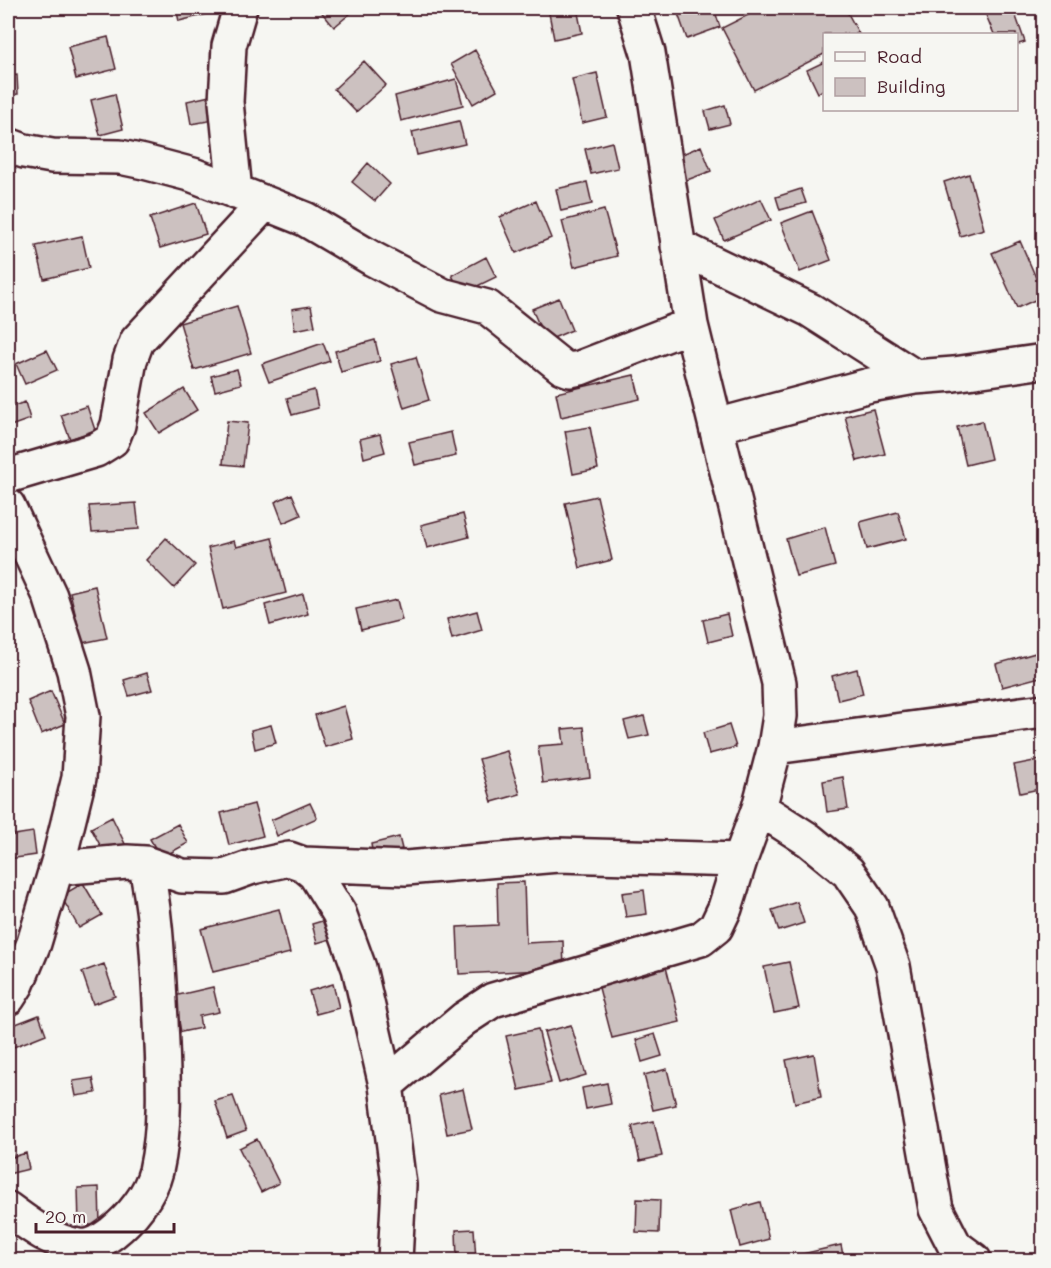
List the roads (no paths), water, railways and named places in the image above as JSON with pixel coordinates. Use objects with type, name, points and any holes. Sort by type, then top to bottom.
[{"type":"street","points":[[235,192],[226,102],[230,46],[240,8]]},
{"type":"street","points":[[386,1085],[464,1019],[493,1000],[701,939],[716,927],[725,908],[759,808],[775,747],[780,716],[779,683],[691,325],[648,53],[634,8]]},
{"type":"street","points":[[8,145],[24,151],[52,156],[120,157],[144,162],[193,175],[305,219],[373,259],[442,295],[487,307],[562,367],[570,370],[691,325]]},
{"type":"street","points":[[8,476],[96,450],[112,440],[118,425],[130,360],[137,341],[265,203]]},
{"type":"street","points":[[678,246],[810,310],[915,377]]},
{"type":"street","points":[[716,426],[870,385],[1044,361]]},
{"type":"street","points":[[8,506],[50,596],[74,671],[83,716],[79,778],[57,868],[34,944],[17,984],[8,998]]},
{"type":"street","points":[[775,747],[1044,711]]},
{"type":"street","points":[[759,808],[809,840],[848,872],[872,908],[893,966],[936,1209],[955,1246],[974,1260]]},
{"type":"street","points":[[57,868],[112,862],[145,863],[182,876],[204,878],[224,877],[275,861],[289,859],[303,864],[406,868],[558,855],[740,860]]},
{"type":"street","points":[[8,1209],[45,1236],[81,1246],[97,1244],[123,1224],[141,1202],[155,1173],[164,1097],[153,898],[145,863]]},
{"type":"street","points":[[303,864],[315,874],[339,913],[359,968],[386,1085],[399,1185],[394,1260]]}]
